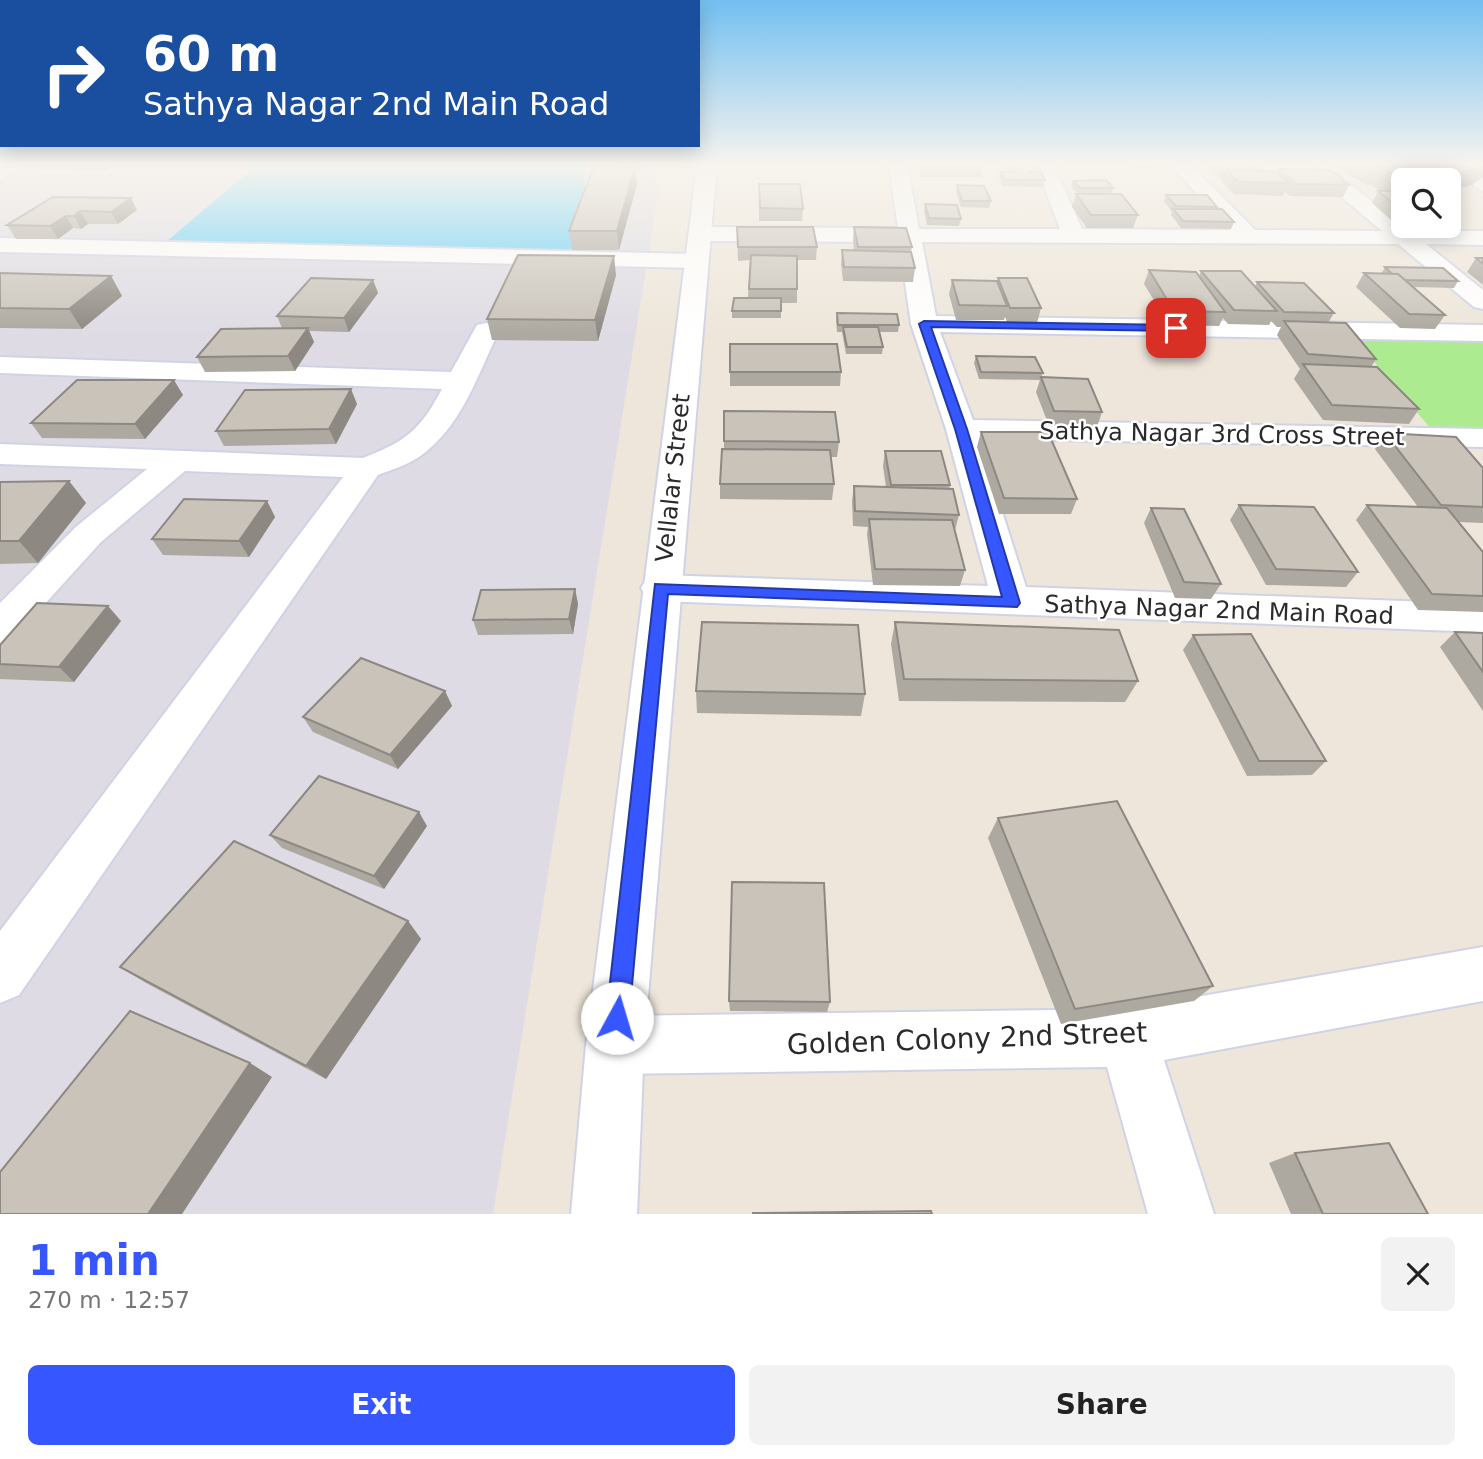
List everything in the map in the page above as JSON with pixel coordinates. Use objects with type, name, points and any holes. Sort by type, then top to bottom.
[{"type":"street","name":"Vellalar Street","points":[[604,1214],[615,1045],[660,588],[701,222]]},
{"type":"street","points":[[907,222],[924,324],[961,429],[1012,603]]},
{"type":"street","points":[[1068,222],[1073,235]]},
{"type":"street","points":[[1235,222],[1247,235]]},
{"type":"street","points":[[0,245],[698,248],[909,235],[1391,236]]},
{"type":"street","points":[[1461,237],[1483,238]]},
{"type":"street","points":[[1401,238],[1483,302]]},
{"type":"street","points":[[924,324],[1483,333]]},
{"type":"street","points":[[0,454],[367,468],[406,452],[437,426],[463,381],[486,331]]},
{"type":"street","points":[[0,365],[463,381]]},
{"type":"street","name":"Sathya Nagar 3rd Cross Street","points":[[961,429],[1483,438]]},
{"type":"street","points":[[0,628],[89,534],[177,461]]},
{"type":"street","points":[[0,976],[367,468]]},
{"type":"street","name":"Sathya Nagar 2nd Main Road","points":[[660,588],[1012,603],[1483,618]]},
{"type":"street","name":"Golden Colony 2nd Street","points":[[615,1045],[1128,1038],[1483,974]]},
{"type":"street","points":[[1128,1038],[1181,1214]]},
{"type":"shaded area","points":[[0,222],[654,222],[493,1214],[0,1214]]},
{"type":"green space","points":[[1353,337],[1483,340],[1483,431],[1432,430]]},
{"type":"water","points":[[190,222],[582,222],[579,255],[167,241]]},
{"type":"building","points":[[12,222],[57,222],[50,226],[7,225]]},
{"type":"building","points":[[573,222],[620,222],[617,231],[569,231]]},
{"type":"building","points":[[737,227],[813,227],[817,247],[738,247]]},
{"type":"building","points":[[854,227],[906,228],[912,247],[858,247]]},
{"type":"building","points":[[842,250],[911,252],[915,268],[844,267]]},
{"type":"building","points":[[518,255],[614,256],[595,320],[487,319]]},
{"type":"building","points":[[751,255],[797,256],[797,289],[749,289]]},
{"type":"building","points":[[1385,267],[1443,268],[1458,281],[1404,280]]},
{"type":"building","points":[[1149,270],[1196,272],[1225,312],[1174,311]]},
{"type":"building","points":[[1201,271],[1241,271],[1277,311],[1234,310]]},
{"type":"building","points":[[0,273],[111,276],[69,309],[0,308]]},
{"type":"building","points":[[1364,273],[1398,274],[1445,315],[1409,314]]},
{"type":"building","points":[[311,278],[373,280],[344,318],[277,316]]},
{"type":"building","points":[[998,278],[1027,278],[1041,308],[1010,308]]},
{"type":"building","points":[[952,280],[997,281],[1007,306],[959,305]]},
{"type":"building","points":[[1257,282],[1304,283],[1334,313],[1284,312]]},
{"type":"building","points":[[734,298],[781,298],[781,311],[732,311]]},
{"type":"building","points":[[837,313],[897,314],[899,325],[838,325]]},
{"type":"building","points":[[1284,321],[1346,323],[1376,359],[1308,354]]},
{"type":"building","points":[[843,327],[878,327],[883,347],[847,347]]},
{"type":"building","points":[[308,328],[288,356],[197,357],[221,329]]},
{"type":"building","points":[[730,344],[837,344],[841,372],[730,372]]},
{"type":"building","points":[[976,356],[1035,357],[1043,373],[981,372]]},
{"type":"building","points":[[1303,364],[1377,367],[1419,409],[1332,405]]},
{"type":"building","points":[[1041,377],[1088,379],[1102,412],[1054,411]]},
{"type":"building","points":[[77,380],[174,380],[135,424],[31,423]]},
{"type":"building","points":[[351,389],[329,429],[216,431],[245,390]]},
{"type":"building","points":[[724,411],[835,412],[839,442],[724,441]]},
{"type":"building","points":[[981,432],[1048,432],[1077,499],[1004,498]]},
{"type":"building","points":[[1385,433],[1456,437],[1483,468],[1483,507],[1441,505]]},
{"type":"building","points":[[722,449],[830,450],[834,484],[720,484]]},
{"type":"building","points":[[885,451],[941,451],[950,485],[891,485]]},
{"type":"building","points":[[69,481],[19,541],[0,541],[0,482]]},
{"type":"building","points":[[854,486],[953,489],[959,515],[855,511]]},
{"type":"building","points":[[184,499],[267,501],[239,541],[152,539]]},
{"type":"building","points":[[1239,505],[1314,507],[1358,572],[1276,569]]},
{"type":"building","points":[[1367,505],[1447,508],[1483,552],[1483,596],[1432,594]]},
{"type":"building","points":[[1151,508],[1184,509],[1221,584],[1184,582]]},
{"type":"building","points":[[869,519],[952,520],[965,570],[875,569]]},
{"type":"building","points":[[575,589],[569,619],[473,620],[481,590]]},
{"type":"building","points":[[37,603],[108,606],[59,667],[0,664],[0,645]]},
{"type":"building","points":[[702,622],[858,625],[865,694],[696,691]]},
{"type":"building","points":[[895,622],[1119,630],[1138,681],[904,679]]},
{"type":"building","points":[[1455,632],[1483,633],[1483,672]]},
{"type":"building","points":[[1251,634],[1326,761],[1259,761],[1193,635]]},
{"type":"building","points":[[361,658],[445,691],[390,755],[303,717]]},
{"type":"building","points":[[319,776],[419,812],[374,876],[270,835]]},
{"type":"building","points":[[1117,801],[1213,986],[1075,1009],[998,818]]},
{"type":"building","points":[[234,841],[408,921],[306,1066],[120,967]]},
{"type":"building","points":[[732,882],[824,883],[830,1002],[729,1001]]},
{"type":"building","points":[[130,1011],[250,1063],[148,1214],[0,1214],[0,1172]]},
{"type":"building","points":[[1389,1143],[1428,1214],[1323,1214],[1295,1153]]},
{"type":"building","points":[[931,1211],[932,1214],[753,1214],[753,1213]]},
{"type":"route","points":[[617,1018],[660,588],[1012,603],[961,429],[924,324],[1176,328]]}]
